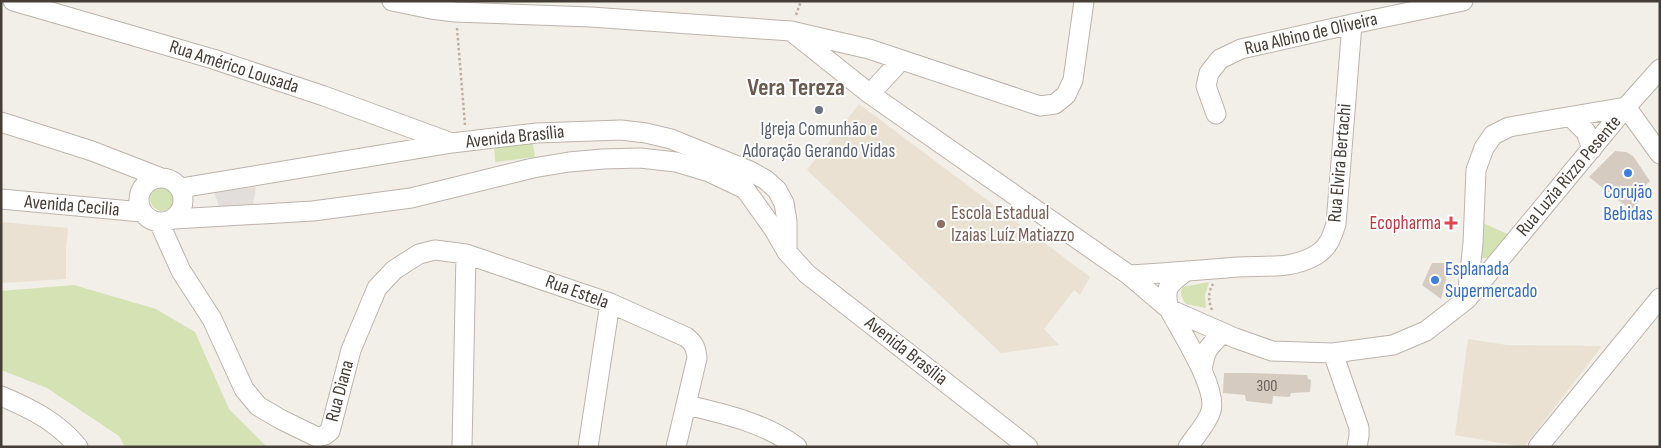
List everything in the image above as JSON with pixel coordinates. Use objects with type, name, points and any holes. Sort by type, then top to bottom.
[{"type":"street","name":"Rua Américo Lousada","points":[[13,1],[213,59],[459,142]]},
{"type":"street","points":[[591,17],[607,1]]},
{"type":"street","points":[[402,2],[455,12],[591,17],[791,31],[869,49],[1040,106],[1055,104],[1066,95],[1073,80],[1084,1]]},
{"type":"street","name":"Rua Albino de Oliveira","points":[[1216,114],[1206,86],[1209,74],[1220,60],[1241,49],[1463,1]]},
{"type":"street","name":"Rua Elvira Bertachi","points":[[1129,275],[1240,267],[1271,268],[1299,264],[1317,255],[1331,242],[1336,224],[1352,24]]},
{"type":"street","name":"Rua Luzia Rizzo Pesente","points":[[791,31],[870,94],[1129,275],[1169,309],[1223,333],[1272,351],[1333,353],[1393,345],[1426,331],[1468,299],[1660,68]]},
{"type":"street","points":[[870,94],[901,60]]},
{"type":"street","points":[[1468,299],[1473,243],[1476,170],[1484,148],[1493,135],[1509,127],[1626,107],[1660,154]]},
{"type":"street","points":[[1571,117],[1586,132],[1592,149]]},
{"type":"street","points":[[1,122],[92,151],[175,182],[181,188],[184,202],[179,214],[166,221],[152,220],[142,212],[139,205],[138,197],[145,184],[159,177]]},
{"type":"street","name":"Avenida Brasília","points":[[181,188],[459,142],[537,132],[621,130],[671,139],[747,180],[787,252],[807,274],[1028,447]]},
{"type":"street","name":"Avenida Brasília","points":[[166,221],[313,211],[411,198],[533,168],[603,159],[640,158],[676,162],[709,172],[747,180]]},
{"type":"street","name":"Avenida Cecilia","points":[[1,199],[142,212]]},
{"type":"street","name":"Rua Diana","points":[[166,221],[181,271],[212,319],[244,389],[258,406],[317,437],[325,435],[330,430],[350,350],[377,288],[394,270],[419,254],[435,250],[466,254]]},
{"type":"street","points":[[462,447],[466,254]]},
{"type":"street","name":"Rua Estela","points":[[466,254],[610,303],[686,337],[693,342],[697,358],[687,405]]},
{"type":"street","points":[[1186,271],[1169,284],[1166,300],[1202,370],[1212,398],[1211,410],[1207,420],[1188,447]]},
{"type":"street","points":[[1538,447],[1660,298]]},
{"type":"street","points":[[588,447],[610,303]]},
{"type":"street","points":[[1202,370],[1204,356],[1208,348],[1223,333]]},
{"type":"street","points":[[1333,353],[1358,428],[1357,447]]},
{"type":"street","points":[[2,397],[42,415],[68,434],[78,447]]},
{"type":"street","points":[[676,447],[687,405],[758,425],[797,447]]},
{"type":"path","points":[[455,12],[459,142]]},
{"type":"path","points":[[1214,313],[1210,308],[1209,291],[1212,285],[1218,281]]},
{"type":"shaded area","name":"Escola Estadual Izaias Luíz Matiazzo","points":[[859,104],[1090,277],[1080,295],[1074,290],[1044,329],[1059,345],[1001,353],[807,170]]},
{"type":"shaded area","points":[[256,187],[253,204],[219,206],[214,192]]},
{"type":"shaded area","points":[[1,222],[68,228],[66,279],[1,283]]},
{"type":"shaded area","points":[[1468,339],[1507,345],[1602,346],[1524,447],[1455,435]]},
{"type":"green space","points":[[532,139],[535,157],[495,162],[494,143]]},
{"type":"green space","points":[[163,185],[172,189],[176,198],[172,207],[163,211],[154,207],[150,198],[154,189]]},
{"type":"green space","points":[[1483,223],[1512,236],[1494,258],[1482,258]]},
{"type":"green space","points":[[1209,282],[1205,295],[1206,308],[1186,304],[1181,291],[1183,287]]},
{"type":"green space","points":[[74,285],[156,309],[195,332],[229,409],[267,447],[125,447],[119,436],[47,388],[1,370],[1,291]]},
{"type":"building","points":[[1615,151],[1626,152],[1633,156],[1650,181],[1634,197],[1639,201],[1631,210],[1589,177]]},
{"type":"building","name":"Esplanada Supermercado","points":[[1432,263],[1450,263],[1441,299],[1422,285]]},
{"type":"building","points":[[1224,373],[1307,375],[1308,379],[1311,380],[1310,392],[1291,393],[1290,397],[1273,396],[1272,404],[1246,401],[1245,395],[1223,393]]},
{"type":"place","name":"Igreja Comunhão e Adoração Gerando Vidas","points":[[819,110]]},
{"type":"place","name":"Corujão Bebidas","points":[[1628,173]]},
{"type":"place","name":"Ecopharma","points":[[1451,223]]},
{"type":"place","name":"Escola Estadual Izaias Luíz Matiazzo","points":[[941,224]]},
{"type":"place","name":"Esplanada Supermercado","points":[[1435,280]]},
{"type":"district","name":"Vera Tereza","points":[[796,87]]}]
